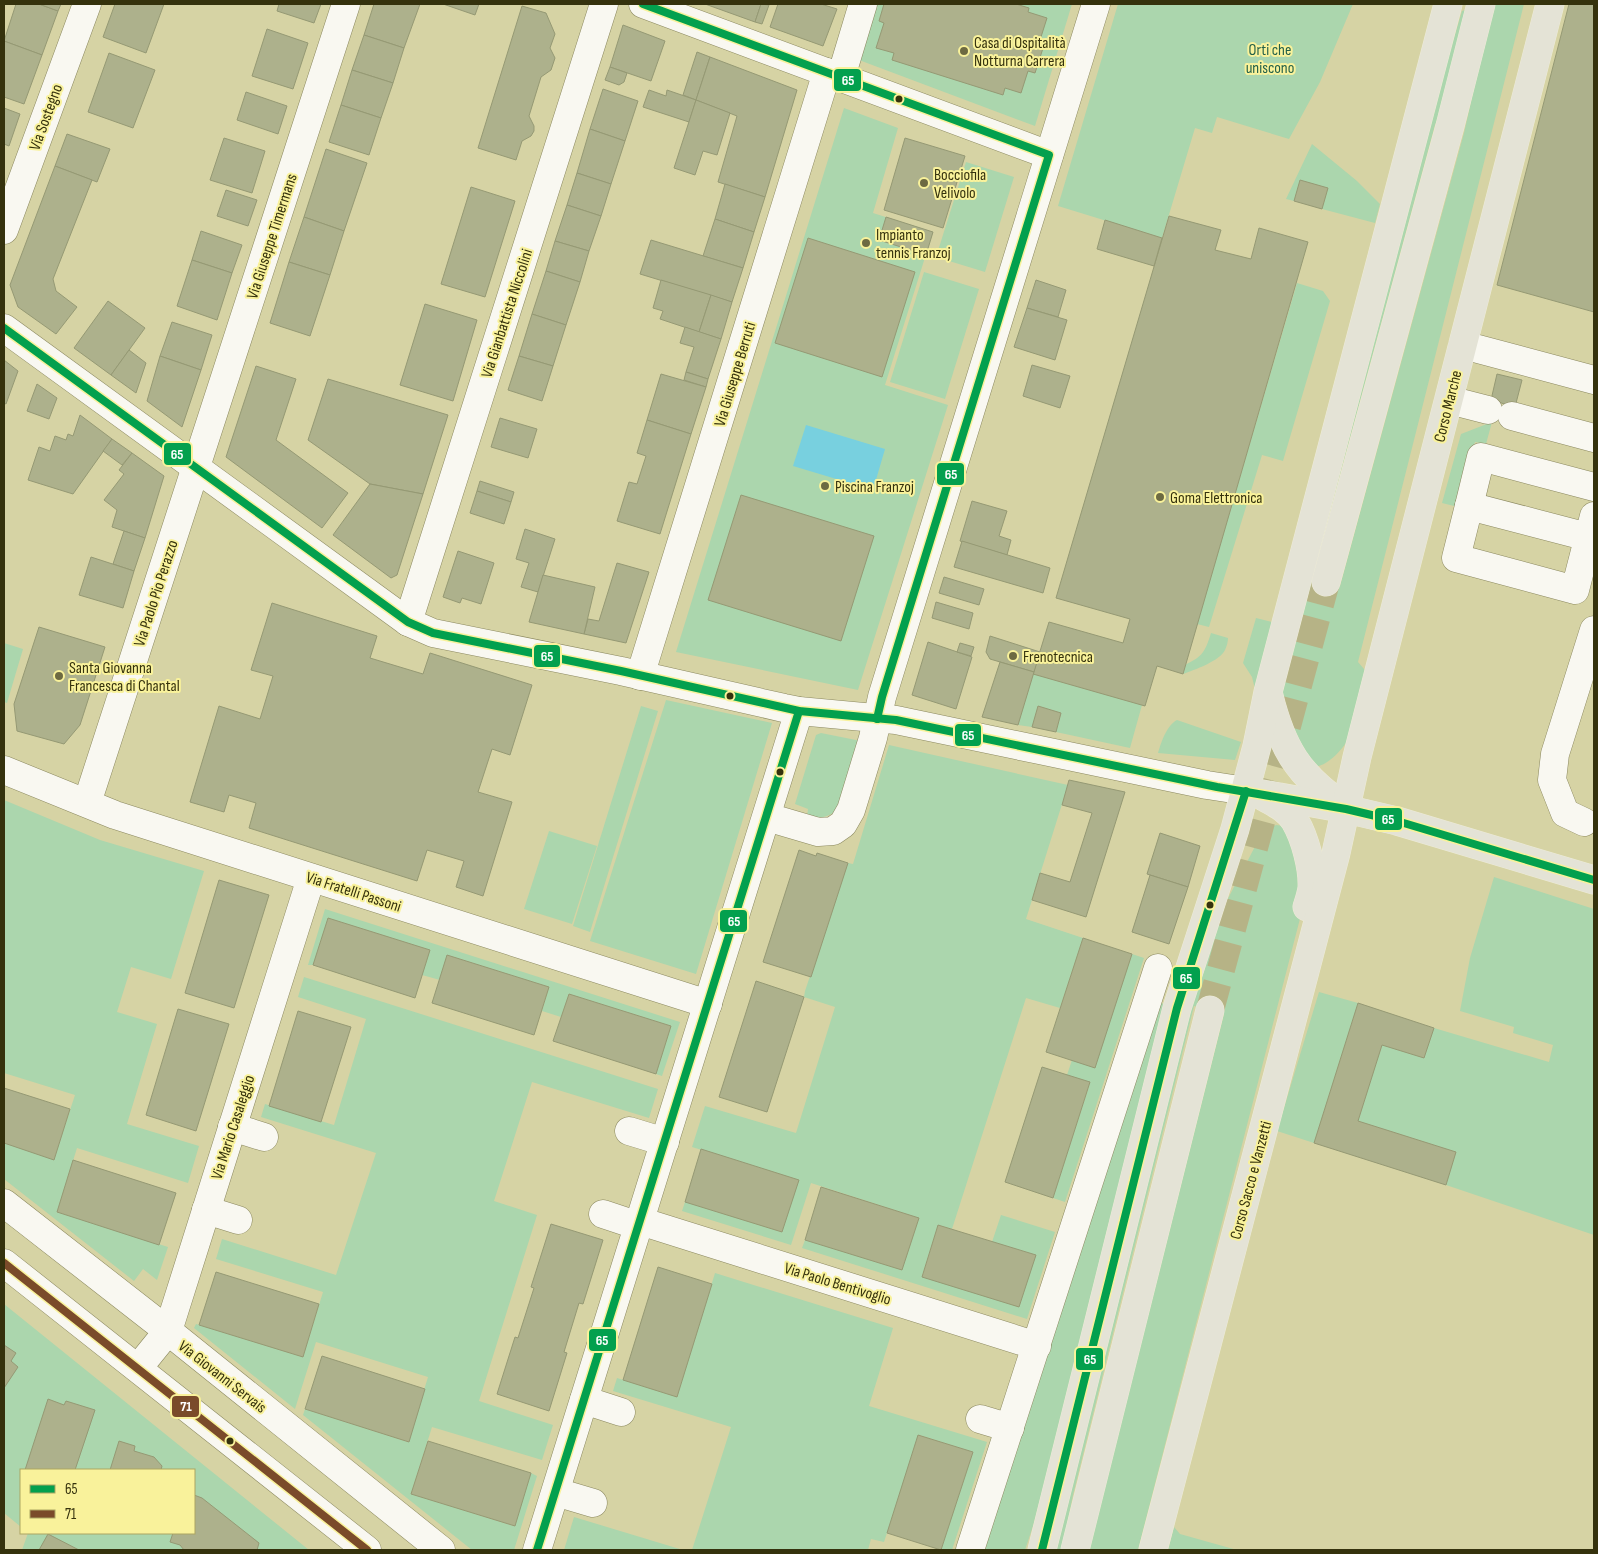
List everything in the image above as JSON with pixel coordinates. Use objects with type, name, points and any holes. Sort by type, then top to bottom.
[{"type":"main road","points":[[1326,582],[1450,126],[1481,4]]},
{"type":"main road","name":"Corso Marche","points":[[1346,809],[1357,757],[1550,4]]},
{"type":"main road","points":[[1042,1550],[1177,1008],[1228,851],[1250,792],[1268,692],[1443,5]]},
{"type":"main road","points":[[1268,692],[1277,726],[1298,766],[1323,793],[1346,809]]},
{"type":"main road","points":[[1250,792],[1346,809],[1398,821],[1594,880]]},
{"type":"main road","points":[[1250,792],[1276,803],[1286,810],[1295,820],[1305,845],[1312,874],[1312,890],[1304,924],[1305,971]]},
{"type":"main road","name":"Corso Sacco e Vanzetti","points":[[1153,1550],[1346,809]]},
{"type":"main road","points":[[1075,1550],[1210,1010]]},
{"type":"street","name":"Via Sostegno","points":[[4,230],[87,4]]},
{"type":"street","name":"Via Giuseppe Timermans","points":[[195,468],[346,4]]},
{"type":"street","name":"Via Gianbattista Niccolini","points":[[408,622],[604,4]]},
{"type":"street","points":[[642,4],[1049,155]]},
{"type":"street","name":"Via Giuseppe Berruti","points":[[640,676],[834,75],[863,4]]},
{"type":"street","points":[[767,816],[818,832],[833,831],[843,824],[851,810],[882,697],[1096,4]]},
{"type":"street","points":[[4,328],[408,622],[433,633],[800,711],[896,720],[1207,785],[1250,792]]},
{"type":"street","points":[[1463,345],[1594,380]]},
{"type":"street","points":[[1449,400],[1594,438]]},
{"type":"street","points":[[1469,506],[1591,527],[1575,590],[1456,558],[1481,457],[1594,487]]},
{"type":"street","name":"Via Paolo Pio Perazzo","points":[[87,804],[195,468]]},
{"type":"street","points":[[1584,822],[1565,813],[1552,780],[1555,754],[1594,630]]},
{"type":"street","points":[[537,1550],[800,711]]},
{"type":"street","name":"Via Fratelli Passoni","points":[[4,770],[115,815],[708,1004]]},
{"type":"street","name":"Via Mario Casaleggio","points":[[138,1368],[168,1332],[311,878]]},
{"type":"street","points":[[970,1550],[1158,968]]},
{"type":"street","points":[[232,1127],[264,1137]]},
{"type":"street","points":[[629,1131],[665,1142]]},
{"type":"street","name":"Via Giovanni Servais","points":[[4,1203],[441,1550]]},
{"type":"street","points":[[206,1210],[238,1220]]},
{"type":"street","name":"Via Paolo Bentivoglio","points":[[603,1214],[639,1223],[1037,1346]]},
{"type":"street","points":[[4,1263],[367,1550]]},
{"type":"street","points":[[584,1400],[621,1412]]},
{"type":"street","points":[[980,1419],[1010,1428]]},
{"type":"street","points":[[556,1492],[593,1503]]},
{"type":"green space","name":"Casa di Ospitalità Notturna Carrera","points":[[877,4],[1072,4],[1035,126],[859,60]]},
{"type":"green space","name":"Orti che uniscono","points":[[1118,4],[1353,4],[1320,82],[1289,139],[1217,117],[1212,133],[1195,128],[1162,238],[1058,206]]},
{"type":"green space","points":[[1493,4],[1524,4],[1358,662],[1370,676],[1353,733],[1330,760],[1316,767],[1308,767],[1278,690],[1428,124],[1462,11],[1465,10],[1467,15],[1442,110],[1435,125],[1312,578],[1340,586],[1464,133]]},
{"type":"green space","name":"Piscina Franzoj","points":[[844,108],[898,128],[873,213],[933,232],[885,385],[948,405],[858,690],[676,652]]},
{"type":"green space","points":[[1312,144],[1357,181],[1380,204],[1375,223],[1322,209],[1328,188],[1300,181],[1294,201],[1286,199]]},
{"type":"green space","points":[[966,162],[1014,177],[985,272],[936,257]]},
{"type":"green space","points":[[924,272],[979,289],[945,399],[890,382]]},
{"type":"green space","points":[[1297,283],[1323,291],[1330,301],[1283,461],[1262,455],[1209,627],[1197,624]]},
{"type":"green space","points":[[1492,422],[1486,444],[1475,442],[1458,507],[1442,503],[1461,434]]},
{"type":"green space","points":[[1256,618],[1272,622],[1255,689],[1252,677],[1243,663]]},
{"type":"green space","points":[[1211,633],[1228,638],[1225,650],[1218,658],[1200,668],[1183,674],[1185,665],[1202,653]]},
{"type":"green space","points":[[4,643],[23,649],[7,703],[4,702]]},
{"type":"green space","points":[[1033,674],[1142,705],[1130,748],[1056,732],[1061,713],[1038,706],[1032,727],[1018,725]]},
{"type":"green space","points":[[666,700],[772,723],[696,974],[590,941]]},
{"type":"green space","points":[[641,706],[658,711],[590,932],[573,926]]},
{"type":"green space","points":[[1177,720],[1241,742],[1235,760],[1158,753],[1167,730]]},
{"type":"green space","points":[[821,733],[861,741],[840,808],[825,817],[807,817],[808,809],[795,804],[816,735]]},
{"type":"green space","points":[[889,745],[1068,785],[1026,919],[1083,938],[1060,1008],[1026,998],[952,1229],[938,1225],[922,1276],[1019,1307],[1035,1255],[992,1242],[1001,1215],[1055,1232],[1027,1319],[802,1248],[805,1240],[902,1270],[919,1218],[811,1183],[791,1245],[682,1211],[685,1202],[782,1232],[798,1180],[692,1147],[705,1106],[796,1133],[835,1007],[804,997],[805,991],[848,863],[853,864]]},
{"type":"green space","points":[[4,800],[100,840],[204,871],[171,979],[131,967],[117,1012],[157,1024],[127,1124],[199,1146],[188,1183],[77,1148],[57,1212],[168,1247],[157,1280],[143,1269],[134,1281],[4,1179],[4,1143],[54,1159],[75,1095],[4,1073]]},
{"type":"green space","points":[[1276,825],[1284,826],[1290,831],[1305,899],[1138,1550],[1089,1550],[1224,1014],[1194,1006],[1073,1495],[1062,1550],[1052,1550],[1187,1011],[1221,912],[1262,833]]},
{"type":"green space","points":[[549,831],[597,846],[572,924],[524,909]]},
{"type":"green space","points":[[1494,877],[1594,909],[1594,1235],[1446,1185],[1456,1152],[1358,1121],[1382,1045],[1424,1058],[1434,1028],[1549,1062],[1553,1045],[1513,1033],[1514,1027],[1460,1011],[1470,958]]},
{"type":"green space","points":[[325,909],[680,1022],[662,1076],[656,1074],[671,1026],[569,994],[561,1017],[542,1011],[549,987],[447,955],[440,980],[422,975],[430,950],[328,918],[313,965],[308,965]]},
{"type":"green space","points":[[1132,954],[1144,958],[1065,1202],[1053,1198],[1090,1083],[1067,1075],[1072,1060],[1095,1067]]},
{"type":"green space","points":[[304,977],[658,1089],[649,1118],[532,1082],[494,1201],[537,1215],[479,1401],[553,1425],[542,1460],[432,1427],[411,1494],[514,1526],[531,1473],[537,1476],[514,1550],[472,1550],[303,1415],[305,1409],[408,1442],[428,1377],[316,1342],[295,1409],[194,1328],[196,1324],[303,1357],[323,1292],[216,1259],[222,1239],[336,1275],[376,1153],[261,1117],[265,1104],[334,1125],[366,1019],[298,997]]},
{"type":"green space","points":[[1319,992],[1358,1003],[1314,1143],[1277,1131]]},
{"type":"green space","points":[[1161,1003],[1167,1005],[1034,1523],[1025,1550],[983,1550]]},
{"type":"green space","points":[[715,1273],[893,1328],[869,1406],[987,1442],[952,1550],[941,1550],[973,1452],[919,1435],[884,1542],[871,1539],[868,1550],[692,1550],[731,1427],[613,1391],[617,1378],[677,1397]]},
{"type":"green space","points":[[4,1304],[309,1550],[22,1550],[28,1534],[195,1534],[195,1469],[20,1469],[20,1526],[4,1513]]},
{"type":"green space","points":[[574,1517],[683,1550],[564,1550]]},
{"type":"green space","points":[[1174,1527],[1180,1534],[1237,1550],[1168,1550]]},
{"type":"water","points":[[806,425],[885,449],[873,490],[793,466]]},
{"type":"building","points":[[16,4],[39,4],[58,11],[42,55],[4,41]]},
{"type":"building","points":[[39,4],[61,4],[58,11]]},
{"type":"building","points":[[115,4],[164,4],[146,53],[103,37]]},
{"type":"building","points":[[279,4],[321,4],[314,23],[277,11]]},
{"type":"building","points":[[374,4],[420,4],[404,48],[364,35]]},
{"type":"building","points":[[443,4],[479,4],[475,15]]},
{"type":"building","points":[[705,4],[761,4],[755,22]]},
{"type":"building","points":[[761,4],[769,5],[762,24],[755,22]]},
{"type":"building","points":[[778,4],[821,4],[837,9],[823,46],[770,27]]},
{"type":"building","name":"Casa di Ospitalità Notturna Carrera","points":[[884,4],[1016,4],[1029,8],[1028,12],[1047,18],[1040,40],[1045,42],[1035,73],[1028,71],[1021,93],[1005,88],[1003,95],[892,60],[894,53],[876,48],[884,23],[879,21]]},
{"type":"building","points":[[1569,4],[1594,4],[1594,312],[1497,285]]},
{"type":"building","points":[[522,6],[546,13],[555,34],[550,48],[555,58],[551,70],[541,77],[529,116],[534,126],[534,131],[531,136],[522,141],[516,160],[478,148]]},
{"type":"building","points":[[623,25],[665,41],[651,81],[610,67]]},
{"type":"building","points":[[267,29],[308,43],[293,89],[252,76]]},
{"type":"building","points":[[364,35],[404,48],[393,83],[352,70]]},
{"type":"building","points":[[4,41],[42,55],[24,104],[4,97]]},
{"type":"building","points":[[697,52],[710,57],[696,100],[683,95]]},
{"type":"building","points":[[109,53],[155,70],[133,128],[88,112]]},
{"type":"building","points":[[710,57],[797,90],[765,197],[718,182],[737,116],[696,100]]},
{"type":"building","points":[[610,67],[627,73],[624,82],[619,85],[605,80]]},
{"type":"building","points":[[352,70],[393,83],[381,118],[341,105]]},
{"type":"building","points":[[603,89],[638,101],[625,141],[590,129]]},
{"type":"building","points":[[649,90],[666,96],[667,90],[696,100],[689,122],[643,107]]},
{"type":"building","points":[[246,92],[287,106],[278,134],[237,120]]},
{"type":"building","points":[[696,100],[730,113],[717,155],[703,151],[695,175],[674,168]]},
{"type":"building","points":[[341,105],[381,118],[369,155],[329,142]]},
{"type":"building","points":[[4,108],[20,114],[9,146],[4,144]]},
{"type":"building","points":[[590,129],[625,141],[611,184],[577,173]]},
{"type":"building","points":[[67,134],[110,149],[97,182],[55,166]]},
{"type":"building","points":[[224,138],[265,151],[252,193],[210,180]]},
{"type":"building","name":"Bocciofila Velivolo","points":[[905,138],[965,156],[943,228],[884,210]]},
{"type":"building","points":[[326,149],[367,163],[344,231],[304,217]]},
{"type":"building","points":[[55,166],[92,180],[53,279],[56,291],[77,307],[56,334],[18,307],[10,285]]},
{"type":"building","points":[[577,173],[611,184],[601,216],[567,205]]},
{"type":"building","points":[[1300,180],[1328,188],[1322,209],[1294,201]]},
{"type":"building","points":[[725,184],[765,197],[754,232],[715,219]]},
{"type":"building","points":[[471,187],[515,201],[485,297],[441,284]]},
{"type":"building","points":[[226,190],[257,200],[248,226],[217,216]]},
{"type":"building","points":[[567,205],[601,216],[589,251],[555,241]]},
{"type":"building","name":"Goma Elettronica","points":[[1169,216],[1221,230],[1215,250],[1251,259],[1259,228],[1308,242],[1183,674],[1157,666],[1145,706],[1033,674],[1049,622],[1123,643],[1130,619],[1056,598]]},
{"type":"building","points":[[304,217],[344,231],[330,275],[289,262]]},
{"type":"building","points":[[886,217],[933,232],[926,255],[879,240]]},
{"type":"building","points":[[715,219],[754,232],[743,268],[703,256]]},
{"type":"building","points":[[1105,220],[1162,238],[1154,266],[1097,249]]},
{"type":"building","points":[[201,231],[242,245],[232,273],[192,260]]},
{"type":"building","points":[[808,238],[915,272],[882,377],[775,343]]},
{"type":"building","points":[[651,240],[743,268],[732,302],[640,274]]},
{"type":"building","points":[[555,241],[589,251],[580,282],[546,271]]},
{"type":"building","points":[[192,260],[232,273],[217,320],[177,306]]},
{"type":"building","points":[[289,262],[330,275],[310,336],[270,323]]},
{"type":"building","points":[[546,271],[580,282],[566,325],[532,314]]},
{"type":"building","points":[[661,280],[711,295],[699,332],[660,319],[663,311],[653,308]]},
{"type":"building","points":[[1036,280],[1066,290],[1058,317],[1027,308]]},
{"type":"building","points":[[711,295],[732,302],[721,339],[699,332]]},
{"type":"building","points":[[108,301],[145,328],[111,375],[74,348]]},
{"type":"building","points":[[425,304],[477,320],[453,401],[400,385]]},
{"type":"building","points":[[1027,308],[1067,320],[1055,360],[1014,347]]},
{"type":"building","points":[[532,314],[566,325],[553,366],[519,356]]},
{"type":"building","points":[[172,322],[212,335],[201,370],[160,356]]},
{"type":"building","points":[[685,327],[721,339],[708,379],[686,372],[694,347],[680,343]]},
{"type":"building","points":[[129,350],[146,363],[136,393],[111,375]]},
{"type":"building","points":[[160,356],[201,370],[182,427],[147,401]]},
{"type":"building","points":[[519,356],[553,366],[542,401],[508,390]]},
{"type":"building","points":[[4,360],[18,371],[6,404],[4,403]]},
{"type":"building","points":[[1032,365],[1070,376],[1060,408],[1023,396]]},
{"type":"building","points":[[256,366],[296,379],[276,440],[348,493],[322,528],[226,457]]},
{"type":"building","points":[[686,372],[708,379],[706,387],[684,380]]},
{"type":"building","points":[[661,374],[706,387],[691,434],[647,420]]},
{"type":"building","points":[[1497,374],[1522,380],[1515,407],[1491,400]]},
{"type":"building","points":[[328,379],[448,415],[423,494],[370,484],[308,440]]},
{"type":"building","points":[[37,384],[57,398],[49,419],[27,411]]},
{"type":"building","points":[[80,415],[112,439],[73,494],[28,480],[39,447],[50,451],[55,436],[66,440],[68,434],[73,436]]},
{"type":"building","points":[[500,418],[537,429],[528,458],[491,447]]},
{"type":"building","points":[[647,420],[691,434],[660,534],[617,521],[629,482],[637,484],[646,456],[637,453]]},
{"type":"building","points":[[112,439],[132,453],[122,465],[103,451]]},
{"type":"building","points":[[132,453],[164,476],[145,538],[112,527],[117,510],[104,500],[124,474],[119,470]]},
{"type":"building","points":[[480,481],[514,492],[511,502],[477,491]]},
{"type":"building","points":[[370,484],[423,494],[397,575],[391,578],[333,535]]},
{"type":"building","points":[[477,491],[511,502],[504,524],[470,513]]},
{"type":"building","points":[[741,495],[874,536],[841,641],[708,600]]},
{"type":"building","points":[[972,501],[1007,511],[999,536],[1011,540],[1007,555],[960,541]]},
{"type":"building","points":[[525,529],[555,539],[538,592],[521,587],[529,563],[516,559]]},
{"type":"building","points":[[124,531],[145,538],[134,571],[113,564]]},
{"type":"building","points":[[962,541],[1050,568],[1043,593],[954,567]]},
{"type":"building","points":[[458,551],[494,563],[481,604],[462,598],[460,603],[443,597]]},
{"type":"building","points":[[91,557],[134,571],[123,608],[79,595]]},
{"type":"building","points":[[617,563],[649,572],[626,643],[584,634],[588,619],[599,621]]},
{"type":"building","points":[[543,575],[595,587],[584,634],[529,622]]},
{"type":"building","points":[[944,577],[984,589],[979,605],[939,593]]},
{"type":"building","points":[[936,602],[973,613],[969,629],[932,618]]},
{"type":"building","points":[[272,603],[377,636],[370,658],[423,674],[430,653],[532,685],[510,755],[492,749],[478,792],[512,802],[483,896],[456,887],[464,861],[427,850],[417,881],[249,828],[256,803],[229,795],[224,812],[190,802],[219,706],[260,719],[273,676],[251,670]]},
{"type":"building","name":"Santa Giovanna Francesca di Chantal","points":[[39,627],[105,647],[80,725],[64,744],[17,731],[14,704]]},
{"type":"building","name":"Frenotecnica","points":[[990,636],[1040,652],[1034,672],[990,659],[986,652]]},
{"type":"building","points":[[928,642],[972,657],[956,709],[912,695]]},
{"type":"building","points":[[960,643],[974,647],[971,656],[957,652]]},
{"type":"building","points":[[1000,662],[1034,672],[1018,725],[982,717]]},
{"type":"building","points":[[1038,706],[1061,713],[1056,732],[1032,727]]},
{"type":"building","points":[[1069,780],[1125,792],[1086,917],[1032,900],[1040,873],[1070,882],[1092,813],[1062,805]]},
{"type":"building","points":[[1160,833],[1200,846],[1188,887],[1147,874]]},
{"type":"building","points":[[799,850],[816,856],[817,853],[848,863],[811,977],[763,962]]},
{"type":"building","points":[[1150,875],[1188,887],[1169,944],[1132,932]]},
{"type":"building","points":[[219,880],[269,895],[234,1008],[185,993]]},
{"type":"building","points":[[328,918],[430,950],[415,998],[313,965]]},
{"type":"building","points":[[1083,938],[1132,954],[1095,1068],[1046,1052]]},
{"type":"building","points":[[447,955],[549,987],[534,1035],[432,1003]]},
{"type":"building","points":[[756,981],[804,997],[767,1112],[719,1097]]},
{"type":"building","points":[[569,994],[671,1026],[656,1074],[553,1041]]},
{"type":"building","points":[[1358,1003],[1434,1028],[1424,1058],[1382,1045],[1358,1121],[1456,1152],[1446,1185],[1314,1143]]},
{"type":"building","points":[[178,1009],[229,1024],[196,1131],[146,1115]]},
{"type":"building","points":[[298,1011],[351,1027],[321,1122],[269,1106]]},
{"type":"building","points":[[1042,1067],[1090,1082],[1053,1198],[1005,1182]]},
{"type":"building","points":[[4,1088],[70,1109],[54,1160],[4,1143]]},
{"type":"building","points":[[701,1149],[799,1180],[782,1232],[685,1202]]},
{"type":"building","points":[[73,1160],[176,1193],[159,1245],[57,1212]]},
{"type":"building","points":[[821,1187],[919,1218],[902,1270],[805,1240]]},
{"type":"building","points":[[551,1224],[603,1240],[583,1304],[579,1303],[564,1352],[567,1353],[549,1411],[497,1394],[515,1337],[518,1338],[534,1288],[531,1287]]},
{"type":"building","points":[[938,1225],[1036,1255],[1019,1307],[922,1277]]},
{"type":"building","points":[[658,1267],[712,1284],[677,1397],[623,1380]]},
{"type":"building","points":[[216,1272],[319,1304],[303,1357],[199,1325]]},
{"type":"building","points":[[4,1345],[16,1353],[11,1361],[18,1367],[4,1388]]},
{"type":"building","points":[[322,1356],[425,1389],[409,1442],[305,1409]]},
{"type":"building","points":[[48,1399],[64,1405],[66,1401],[95,1410],[75,1469],[25,1469]]},
{"type":"building","points":[[918,1435],[973,1452],[941,1550],[887,1533]]},
{"type":"building","points":[[119,1441],[135,1446],[134,1451],[154,1457],[162,1466],[161,1469],[110,1469]]},
{"type":"building","points":[[428,1441],[531,1473],[515,1526],[411,1494]]},
{"type":"building","points":[[195,1495],[202,1498],[259,1543],[257,1550],[184,1550],[180,1545],[170,1542],[173,1534],[195,1534]]},
{"type":"building","points":[[48,1534],[79,1550],[39,1550]]},
{"type":"tunnel","points":[[1210,1010],[1326,582]]},
{"type":"transit line","name":"65","points":[[643,4],[1049,155],[882,697],[877,719]]},
{"type":"transit line","name":"65","points":[[4,328],[408,622],[433,633],[621,671],[799,711],[896,720],[1217,787],[1346,809],[1397,821],[1594,880]]},
{"type":"transit line","name":"65","points":[[537,1550],[799,711]]},
{"type":"transit line","name":"65","points":[[1042,1550],[1177,1008],[1246,791]]},
{"type":"transit line","name":"71","points":[[4,1263],[367,1550]]},
{"type":"place","name":"Casa di Ospitalità Notturna Carrera","points":[[964,51]]},
{"type":"place","name":"Bocciofila Velivolo","points":[[924,183]]},
{"type":"place","name":"Impianto tennis Franzoj","points":[[866,243]]},
{"type":"place","name":"Piscina Franzoj","points":[[825,486]]},
{"type":"place","name":"Goma Elettronica","points":[[1160,497]]},
{"type":"place","name":"Frenotecnica","points":[[1013,656]]},
{"type":"place","name":"Santa Giovanna Francesca di Chantal","points":[[59,676]]}]
